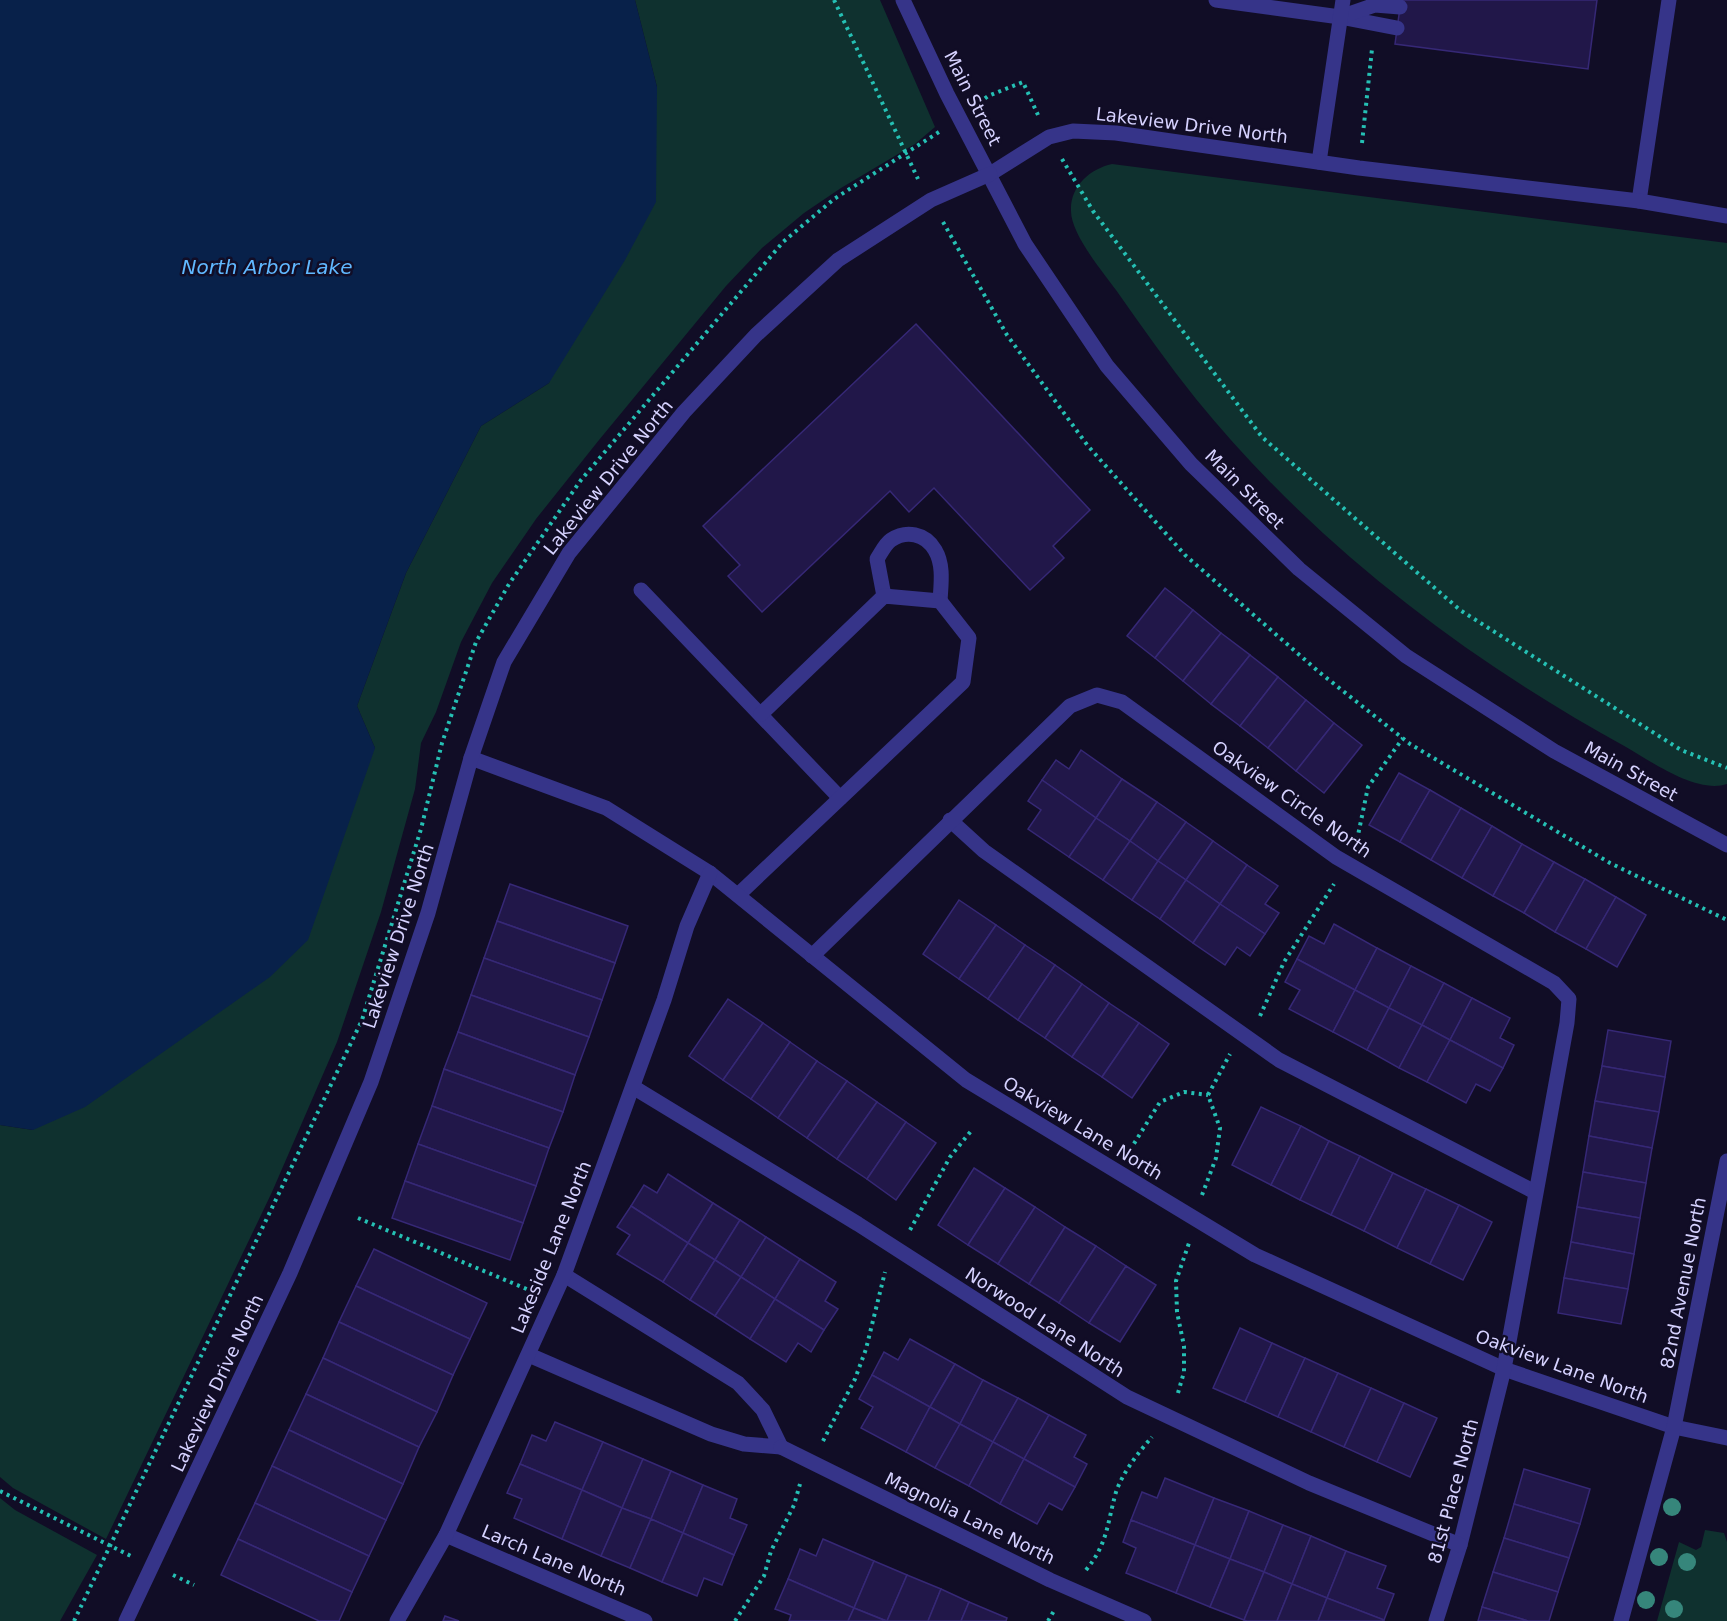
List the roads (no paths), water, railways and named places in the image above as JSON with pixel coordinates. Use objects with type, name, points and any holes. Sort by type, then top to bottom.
[{"type":"street","name":"Main Street","points":[[903,0],[947,94],[1025,244],[1107,366],[1191,464],[1299,569],[1406,656],[1479,705],[1563,756],[1727,845]]},
{"type":"street","points":[[1216,0],[1340,17],[1397,28]]},
{"type":"street","points":[[1319,162],[1343,0]]},
{"type":"street","points":[[1639,201],[1669,0]]},
{"type":"street","points":[[1340,17],[1375,5],[1400,7]]},
{"type":"street","name":"Lakeview Drive North","points":[[126,1621],[290,1273],[371,1082],[429,914],[471,758],[504,662],[569,553],[684,412],[756,335],[838,260],[931,200],[990,174],[1048,137],[1073,131],[1116,133],[1319,162],[1639,201],[1727,216]]},
{"type":"street","points":[[738,895],[963,682],[969,638],[940,601],[941,571],[935,550],[922,536],[905,533],[889,541],[877,559],[884,596]]},
{"type":"street","points":[[641,590],[840,798]]},
{"type":"street","points":[[761,714],[884,596],[940,601]]},
{"type":"street","name":"Oakview Circle North","points":[[812,956],[1070,706],[1097,694],[1122,702],[1347,863],[1554,983],[1569,999],[1504,1369]]},
{"type":"street","name":"Oakview Lane North","points":[[471,758],[606,808],[710,873],[966,1080],[1255,1255],[1504,1369],[1674,1427],[1727,1438]]},
{"type":"street","points":[[950,820],[984,851],[1279,1060],[1535,1192]]},
{"type":"street","name":"Lakeside Lane North","points":[[397,1621],[446,1535],[564,1275],[633,1087],[687,926],[710,873]]},
{"type":"street","name":"Norwood Lane North","points":[[633,1087],[898,1250],[1126,1397],[1309,1484],[1460,1545]]},
{"type":"street","name":"82nd Avenue North","points":[[1621,1621],[1674,1427],[1727,1161]]},
{"type":"street","points":[[564,1275],[738,1383],[763,1410],[781,1447]]},
{"type":"street","name":"Magnolia Lane North","points":[[529,1355],[711,1434],[744,1444],[781,1447],[1050,1580],[1144,1621]]},
{"type":"street","name":"81st Place North","points":[[1436,1621],[1460,1545],[1504,1369]]},
{"type":"street","name":"Larch Lane North","points":[[446,1535],[645,1621]]},
{"type":"water","name":"North Arbor Lake","points":[[0,0],[635,0],[657,87],[656,202],[625,260],[549,383],[481,426],[406,573],[357,706],[375,748],[308,940],[270,977],[85,1107],[33,1130],[0,1125]]}]
